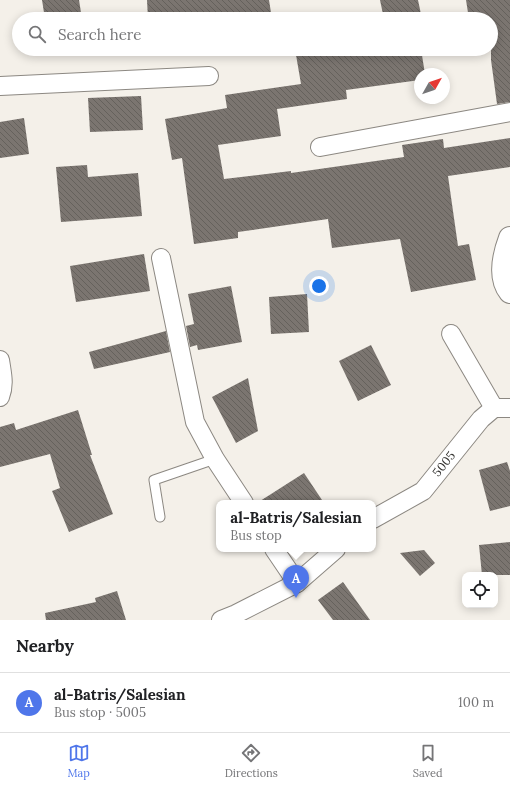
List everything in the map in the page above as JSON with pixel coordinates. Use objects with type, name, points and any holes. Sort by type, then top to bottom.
[{"type":"street","points":[[0,86],[209,76]]},
{"type":"street","points":[[320,147],[510,112]]},
{"type":"street","points":[[510,238],[504,255],[503,272],[510,292]]},
{"type":"street","points":[[160,258],[195,422],[215,459],[242,500]]},
{"type":"street","points":[[451,334],[502,408]]},
{"type":"street","points":[[0,360],[4,381],[0,397]]},
{"type":"street","name":"5005","points":[[376,517],[423,491],[481,419],[502,408]]},
{"type":"street","points":[[276,552],[296,583]]},
{"type":"street","points":[[232,618],[296,583],[332,552]]},
{"type":"lane","points":[[160,517],[154,480],[215,459]]},
{"type":"building","points":[[42,0],[79,0],[81,12],[44,12]]},
{"type":"building","points":[[147,0],[269,0],[271,12],[148,12]]},
{"type":"building","points":[[380,0],[418,0],[421,12],[383,12]]},
{"type":"building","points":[[466,0],[510,0],[510,102],[497,104],[491,60],[491,56],[498,56],[498,12],[468,12]]},
{"type":"building","points":[[296,56],[422,56],[424,68],[414,68],[414,81],[346,90],[347,99],[277,109],[281,136],[218,145],[224,179],[291,171],[291,173],[404,157],[402,145],[443,139],[444,148],[510,138],[510,167],[448,176],[458,246],[469,244],[476,280],[411,292],[400,239],[332,248],[328,219],[238,232],[238,238],[194,244],[182,158],[172,160],[165,119],[227,108],[225,95],[301,84]]},
{"type":"building","points":[[141,96],[143,130],[90,132],[88,98]]},
{"type":"building","points":[[24,118],[29,154],[0,158],[0,122]]},
{"type":"building","points":[[87,165],[88,177],[138,173],[142,216],[61,222],[56,167]]},
{"type":"building","points":[[144,254],[150,291],[76,302],[70,266]]},
{"type":"building","points":[[231,286],[242,342],[198,350],[197,345],[190,347],[186,326],[194,324],[188,294]]},
{"type":"building","points":[[307,294],[309,332],[271,334],[269,297]]},
{"type":"building","points":[[166,331],[170,352],[94,369],[89,352]]},
{"type":"building","points":[[371,345],[391,385],[358,401],[339,361]]},
{"type":"building","points":[[248,378],[258,431],[236,443],[212,397]]},
{"type":"building","points":[[78,410],[92,455],[90,455],[113,514],[69,532],[52,491],[60,488],[50,454],[0,467],[0,427],[14,423],[16,430]]},
{"type":"building","points":[[507,462],[510,471],[510,506],[490,511],[479,470]]},
{"type":"building","points":[[304,473],[322,500],[262,500]]},
{"type":"building","points":[[510,542],[510,575],[498,575],[498,572],[482,572],[479,545]]},
{"type":"building","points":[[424,550],[435,563],[420,576],[400,553]]},
{"type":"building","points":[[343,582],[370,620],[333,620],[318,600]]},
{"type":"building","points":[[117,591],[126,620],[46,620],[45,613],[96,602],[95,598]]},
{"type":"place","name":"al-Batris/Salesian","points":[[296,598]]}]
